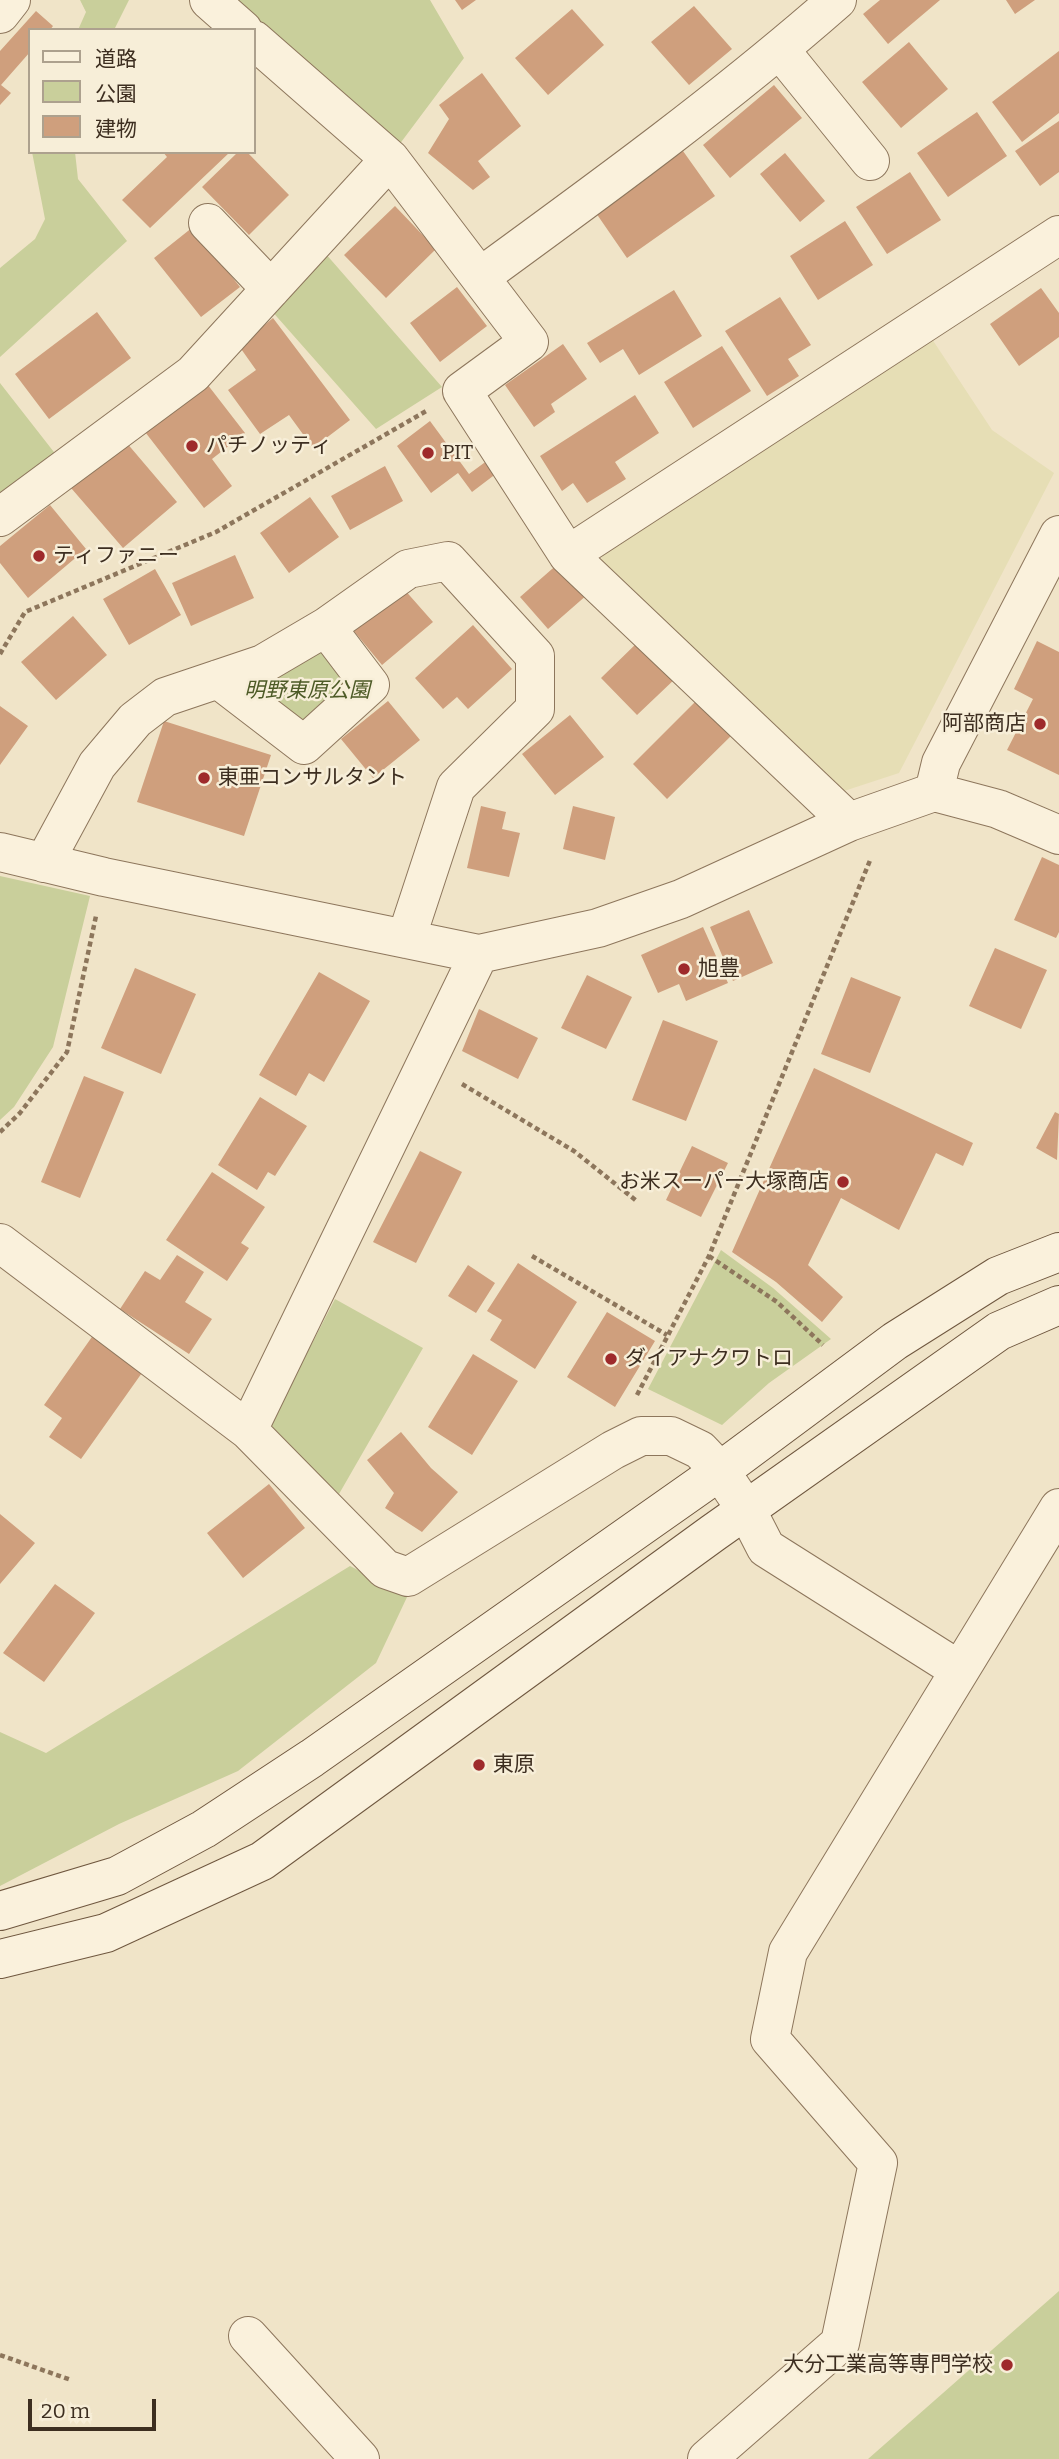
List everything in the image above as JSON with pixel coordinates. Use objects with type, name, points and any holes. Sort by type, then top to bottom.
[{"type":"street","points":[[0,14],[11,0]]},
{"type":"street","points":[[209,0],[241,28]]},
{"type":"street","points":[[480,277],[620,175],[780,50],[837,0]]},
{"type":"street","points":[[256,42],[390,159],[529,342],[462,391],[568,555],[849,822]]},
{"type":"street","points":[[780,50],[870,161]]},
{"type":"street","points":[[0,517],[193,374],[390,159]]},
{"type":"street","points":[[208,223],[271,289]]},
{"type":"street","points":[[568,555],[1059,235]]},
{"type":"street","points":[[934,792],[941,763],[1059,535]]},
{"type":"street","points":[[44,863],[97,765],[135,720],[165,697],[263,664],[326,627],[408,569],[447,561],[535,656],[535,709],[456,787],[406,939]]},
{"type":"street","points":[[218,679],[304,745],[370,685],[326,627]]},
{"type":"street","points":[[0,852],[103,877],[479,954],[598,928],[657,907],[849,822],[934,792],[998,808],[1059,835]]},
{"type":"street","points":[[248,1430],[479,954]]},
{"type":"street","points":[[0,1243],[248,1430],[385,1569],[408,1577],[613,1450],[641,1436],[671,1436],[700,1450],[720,1471],[747,1511],[766,1548],[959,1670]]},
{"type":"street","points":[[0,1911],[117,1876],[204,1829],[313,1758],[720,1471],[895,1341],[998,1276],[1059,1252]]},
{"type":"street","points":[[0,1959],[106,1933],[262,1861],[999,1331],[1059,1305]]},
{"type":"street","points":[[707,2459],[840,2343],[878,2163],[770,2039],[789,1952],[1059,1508]]},
{"type":"street","points":[[248,2336],[360,2459]]},
{"type":"path","points":[[0,654],[25,612],[216,532],[462,391]]},
{"type":"path","points":[[613,1450],[625,1418],[709,1255],[892,805]]},
{"type":"path","points":[[0,1132],[20,1113],[67,1052],[103,877]]},
{"type":"path","points":[[424,1063],[574,1151],[638,1202]]},
{"type":"path","points":[[709,1255],[777,1302],[831,1352]]},
{"type":"path","points":[[532,1256],[667,1335]]},
{"type":"path","points":[[0,2354],[71,2380]]},
{"type":"shaded area","points":[[932,339],[992,430],[1054,473],[899,773],[841,792],[601,566],[602,546]]},
{"type":"green space","points":[[80,0],[129,0],[115,28],[79,28],[86,12]]},
{"type":"green space","points":[[223,0],[430,0],[464,58],[393,153]]},
{"type":"green space","points":[[32,154],[75,154],[78,179],[127,241],[0,357],[0,268],[35,239],[45,219]]},
{"type":"green space","points":[[325,253],[442,387],[376,429],[270,309]]},
{"type":"green space","points":[[0,383],[57,456],[0,499]]},
{"type":"green space","name":"明野東原公園","points":[[328,636],[366,685],[304,739],[237,688]]},
{"type":"green space","points":[[0,876],[90,896],[53,1047],[14,1107],[0,1120]]},
{"type":"green space","points":[[721,1250],[773,1288],[831,1339],[769,1383],[722,1425],[648,1389]]},
{"type":"green space","points":[[335,1299],[423,1348],[339,1494],[275,1433],[271,1423]]},
{"type":"green space","points":[[350,1566],[408,1595],[376,1663],[238,1771],[119,1824],[0,1886],[0,1732],[46,1753]]},
{"type":"green space","name":"大分工業高等専門学校","points":[[1059,2291],[1059,2459],[868,2459]]},
{"type":"building","points":[[455,0],[476,0],[462,10]]},
{"type":"building","points":[[880,0],[940,0],[888,44],[863,14]]},
{"type":"building","points":[[1006,0],[1035,0],[1015,14]]},
{"type":"building","points":[[694,6],[732,49],[689,85],[651,42]]},
{"type":"building","points":[[572,9],[604,45],[548,95],[515,58]]},
{"type":"building","points":[[36,11],[53,26],[28,28],[28,54],[1,85],[11,93],[0,105],[0,51]]},
{"type":"building","points":[[909,42],[948,89],[901,128],[862,82]]},
{"type":"building","points":[[1059,51],[1059,113],[1022,142],[992,102]]},
{"type":"building","points":[[482,73],[521,126],[478,161],[490,177],[473,190],[428,153],[449,119],[439,105]]},
{"type":"building","points":[[774,85],[802,118],[730,178],[703,145]]},
{"type":"building","points":[[977,112],[1007,156],[948,197],[917,153]]},
{"type":"building","points":[[1059,121],[1059,172],[1040,186],[1015,151]]},
{"type":"building","points":[[683,151],[715,196],[627,258],[596,213]]},
{"type":"building","points":[[785,153],[825,201],[800,222],[760,174]]},
{"type":"building","points":[[165,154],[228,154],[150,228],[122,200],[167,157]]},
{"type":"building","points":[[236,154],[249,154],[289,195],[249,235],[202,187]]},
{"type":"building","points":[[910,172],[941,220],[887,254],[856,207]]},
{"type":"building","points":[[395,206],[436,249],[386,298],[344,255]]},
{"type":"building","points":[[845,221],[873,265],[818,300],[790,256]]},
{"type":"building","points":[[193,227],[240,287],[201,317],[154,258]]},
{"type":"building","points":[[457,287],[487,326],[440,362],[410,323]]},
{"type":"building","points":[[1041,288],[1059,313],[1059,337],[1019,366],[990,324]]},
{"type":"building","points":[[674,290],[702,336],[639,375],[623,349],[600,363],[587,343]]},
{"type":"building","points":[[780,297],[811,345],[788,359],[799,376],[767,396],[725,331]]},
{"type":"building","points":[[97,312],[131,358],[49,419],[15,374]]},
{"type":"building","points":[[273,318],[350,420],[313,448],[289,415],[260,434],[228,390],[256,370],[239,346]]},
{"type":"building","points":[[563,344],[587,379],[551,404],[555,412],[534,427],[505,385]]},
{"type":"building","points":[[722,346],[751,391],[693,428],[664,382]]},
{"type":"building","name":"パチノッティ","points":[[204,380],[245,433],[212,459],[232,486],[204,508],[142,428]]},
{"type":"building","points":[[635,395],[659,433],[615,462],[626,479],[587,503],[573,483],[562,491],[540,456]]},
{"type":"building","name":"PIT","points":[[430,421],[469,474],[488,460],[497,473],[472,492],[458,473],[431,493],[397,446]]},
{"type":"building","points":[[120,435],[177,502],[123,548],[65,481]]},
{"type":"building","points":[[385,466],[403,501],[350,530],[331,496]]},
{"type":"building","points":[[310,497],[339,537],[289,573],[260,533]]},
{"type":"building","name":"ティファニー","points":[[50,505],[86,549],[28,598],[0,563],[0,546]]},
{"type":"building","points":[[235,555],[254,598],[191,626],[172,583]]},
{"type":"building","points":[[560,562],[588,594],[548,629],[520,597]]},
{"type":"building","points":[[155,569],[181,615],[129,645],[103,599]]},
{"type":"building","points":[[403,588],[433,622],[382,665],[353,630]]},
{"type":"building","points":[[73,616],[107,655],[56,700],[21,662]]},
{"type":"building","points":[[473,625],[512,669],[468,709],[457,697],[443,709],[415,678]]},
{"type":"building","points":[[641,639],[677,677],[637,715],[601,678]]},
{"type":"building","name":"阿部商店","points":[[1037,641],[1059,652],[1059,775],[1007,750],[1033,699],[1014,689]]},
{"type":"building","points":[[699,698],[734,733],[667,799],[633,764]]},
{"type":"building","points":[[388,701],[420,740],[373,778],[341,739]]},
{"type":"building","points":[[0,706],[28,726],[0,765]]},
{"type":"building","points":[[570,715],[604,757],[555,795],[522,754]]},
{"type":"building","name":"東亜コンサルタント","points":[[164,721],[271,755],[244,836],[137,802]]},
{"type":"building","points":[[481,806],[506,812],[502,829],[520,833],[509,877],[467,868]]},
{"type":"building","points":[[573,806],[615,817],[605,860],[563,849]]},
{"type":"building","points":[[1042,857],[1059,865],[1059,932],[1056,938],[1014,920]]},
{"type":"building","points":[[749,910],[773,963],[733,981],[710,927]]},
{"type":"building","name":"旭豊","points":[[703,927],[728,983],[686,1001],[679,984],[658,993],[641,955]]},
{"type":"building","points":[[995,948],[1047,970],[1021,1029],[969,1006]]},
{"type":"building","points":[[135,968],[196,994],[161,1074],[101,1048]]},
{"type":"building","points":[[319,972],[370,1001],[324,1082],[309,1073],[296,1096],[259,1075]]},
{"type":"building","points":[[587,975],[632,997],[606,1049],[561,1028]]},
{"type":"building","points":[[851,977],[901,997],[870,1073],[821,1054]]},
{"type":"building","points":[[479,1009],[538,1038],[518,1079],[462,1051]]},
{"type":"building","points":[[663,1020],[718,1041],[686,1121],[632,1100]]},
{"type":"building","name":"お米スーパー大塚商店","points":[[814,1068],[973,1143],[963,1166],[936,1153],[899,1230],[841,1198],[808,1265],[843,1297],[822,1322],[776,1282],[732,1252]]},
{"type":"building","points":[[84,1076],[124,1092],[80,1198],[41,1182]]},
{"type":"building","points":[[260,1097],[307,1126],[275,1176],[268,1172],[257,1190],[218,1165]]},
{"type":"building","points":[[1055,1112],[1059,1114],[1057,1160],[1036,1148]]},
{"type":"building","points":[[692,1146],[728,1163],[701,1217],[666,1200]]},
{"type":"building","points":[[420,1151],[462,1172],[416,1263],[373,1242]]},
{"type":"building","points":[[212,1172],[265,1207],[241,1243],[249,1248],[227,1281],[166,1240]]},
{"type":"building","points":[[177,1255],[204,1272],[185,1302],[212,1319],[189,1354],[120,1309],[145,1271],[160,1280]]},
{"type":"building","points":[[518,1263],[577,1302],[535,1369],[490,1340],[502,1320],[487,1311]]},
{"type":"building","points":[[468,1265],[495,1283],[476,1313],[448,1296]]},
{"type":"building","name":"ダイアナクワトロ","points":[[607,1312],[655,1341],[615,1407],[567,1377]]},
{"type":"building","points":[[94,1334],[144,1370],[81,1459],[49,1437],[62,1418],[44,1405]]},
{"type":"building","points":[[473,1354],[518,1381],[472,1455],[428,1427]]},
{"type":"building","points":[[401,1432],[431,1468],[458,1492],[422,1532],[385,1508],[394,1493],[367,1460]]},
{"type":"building","points":[[269,1484],[305,1528],[243,1578],[207,1533]]},
{"type":"building","points":[[0,1514],[35,1543],[0,1584]]},
{"type":"building","points":[[55,1584],[95,1613],[44,1682],[3,1653]]},
{"type":"place","name":"パチノッティ","points":[[192,446]]},
{"type":"place","name":"PIT","points":[[428,453]]},
{"type":"place","name":"ティファニー","points":[[39,556]]},
{"type":"place","name":"阿部商店","points":[[1040,724]]},
{"type":"place","name":"東亜コンサルタント","points":[[204,778]]},
{"type":"place","name":"旭豊","points":[[684,969]]},
{"type":"place","name":"お米スーパー大塚商店","points":[[843,1182]]},
{"type":"place","name":"ダイアナクワトロ","points":[[611,1359]]},
{"type":"place","name":"東原","points":[[479,1765]]},
{"type":"place","name":"大分工業高等専門学校","points":[[1007,2365]]}]
